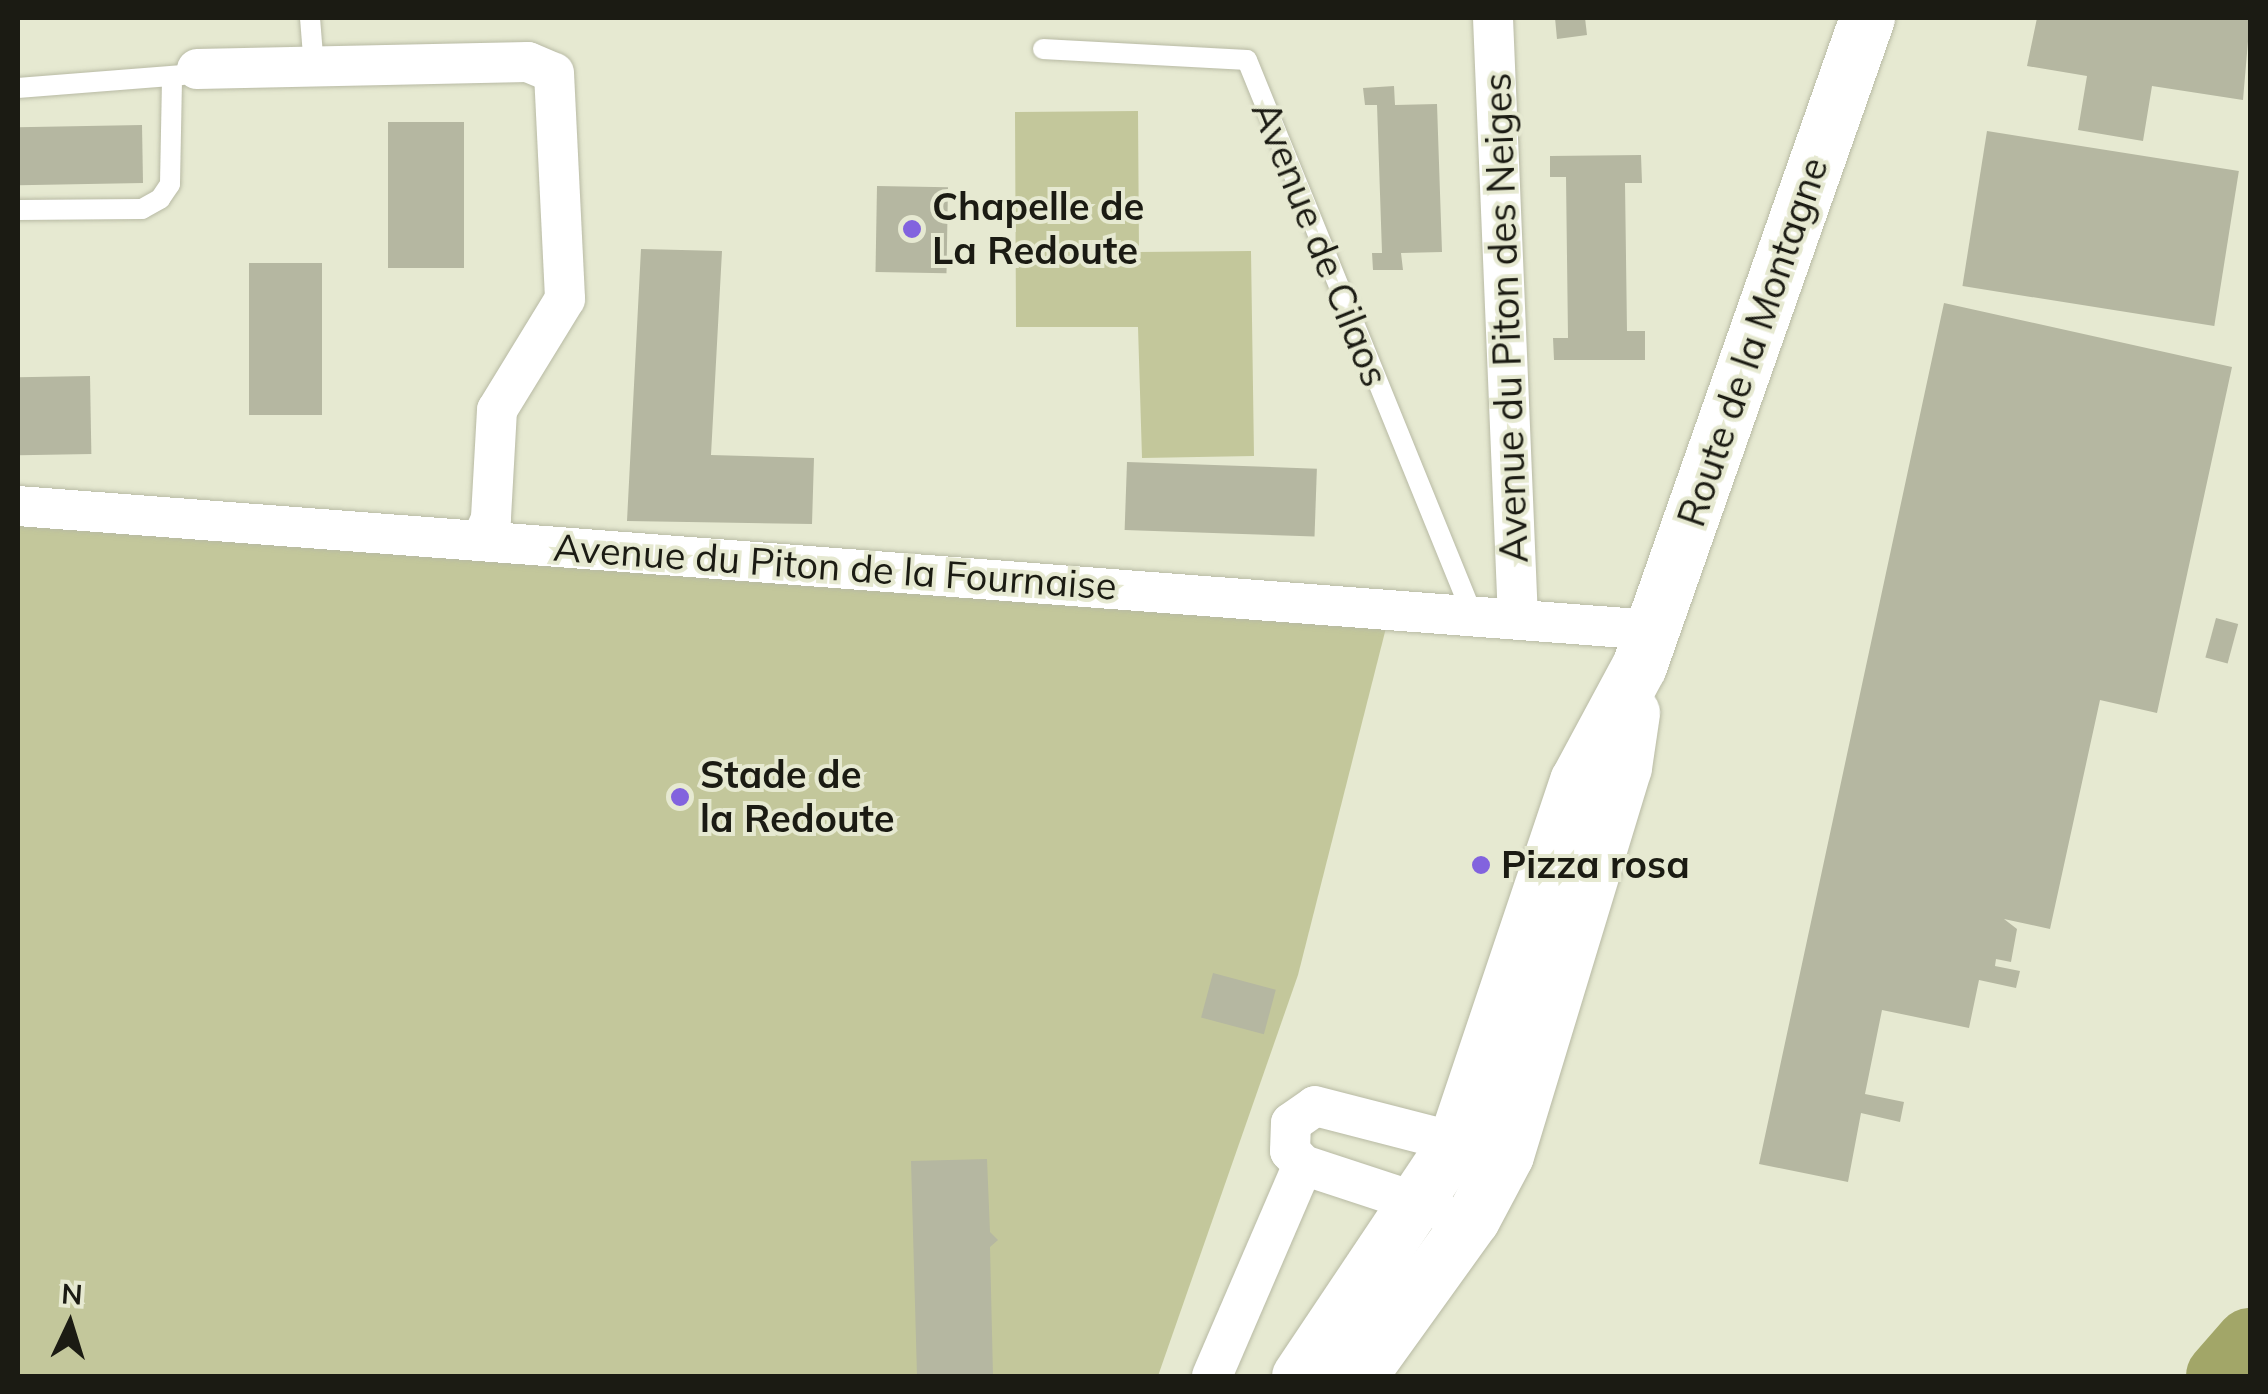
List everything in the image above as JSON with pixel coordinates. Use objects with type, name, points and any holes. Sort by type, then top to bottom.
[{"type":"main road","name":"Route de la Montagne","points":[[1359,1376],[1472,1220],[1480,1149],[1577,782],[1646,648],[1867,18]]},
{"type":"main road","name":"Route de la Montagne","points":[[1299,1376],[1420,1204],[1480,1149]]},
{"type":"street","name":"Avenue du Piton des Neiges","points":[[1493,18],[1518,619]]},
{"type":"street","points":[[185,74],[528,62],[554,72],[565,299],[497,410],[491,519],[481,541]]},
{"type":"street","name":"Avenue du Piton de la Fournaise","points":[[18,506],[1518,619],[1646,648]]},
{"type":"street","points":[[1472,1220],[1303,1164],[1290,1151],[1291,1124],[1316,1106],[1480,1149]]},
{"type":"street","points":[[1212,1376],[1303,1164]]},
{"type":"lane","points":[[310,18],[314,68]]},
{"type":"lane","name":"Avenue de Cilaos","points":[[1043,49],[1247,60],[1473,616]]},
{"type":"lane","points":[[18,88],[185,74],[170,184],[160,199],[142,208],[18,210]]},
{"type":"green space","points":[[1138,111],[1139,252],[1251,251],[1254,456],[1142,458],[1138,327],[1016,327],[1015,112]]},
{"type":"green space","name":"Stade de la Redoute","points":[[18,523],[1388,620],[1298,975],[1158,1376],[18,1376]]},
{"type":"building","points":[[1555,18],[1585,18],[1587,35],[1557,39]]},
{"type":"building","points":[[2037,18],[2250,18],[2243,100],[2152,86],[2143,141],[2078,130],[2087,76],[2027,66]]},
{"type":"building","points":[[1394,86],[1395,105],[1437,104],[1442,252],[1401,253],[1403,270],[1373,270],[1372,253],[1382,253],[1377,105],[1365,105],[1363,88]]},
{"type":"building","points":[[388,122],[464,122],[464,268],[388,268]]},
{"type":"building","points":[[142,125],[143,183],[19,185],[18,127]]},
{"type":"building","points":[[1987,131],[2239,171],[2214,326],[1962,286]]},
{"type":"building","points":[[1641,155],[1642,183],[1625,183],[1627,331],[1645,331],[1645,360],[1554,360],[1553,338],[1568,338],[1566,177],[1550,177],[1550,156]]},
{"type":"building","name":"Chapelle de La Redoute","points":[[877,186],[948,187],[946,273],[875,272]]},
{"type":"building","points":[[641,249],[722,251],[711,455],[814,458],[812,524],[627,521]]},
{"type":"building","points":[[249,263],[322,263],[322,415],[249,415]]},
{"type":"building","points":[[1944,303],[2232,367],[2157,713],[2100,700],[2050,929],[2004,919],[2017,929],[2011,962],[1996,959],[1995,966],[2020,971],[2016,988],[1979,980],[1969,1028],[1882,1010],[1865,1094],[1904,1102],[1900,1122],[1861,1113],[1848,1182],[1759,1164]]},
{"type":"building","points":[[90,376],[91,454],[19,455],[18,377]]},
{"type":"building","points":[[1127,462],[1317,469],[1315,537],[1125,530]]},
{"type":"building","points":[[2216,618],[2238,624],[2228,664],[2205,658]]},
{"type":"building","points":[[1213,973],[1276,990],[1264,1034],[1201,1017]]},
{"type":"building","points":[[987,1159],[990,1232],[998,1240],[990,1247],[993,1376],[917,1376],[911,1161]]},
{"type":"waterway","points":[[2221,1376],[2250,1343]]},
{"type":"place","name":"Chapelle de La Redoute","points":[[912,229]]},
{"type":"place","name":"Stade de la Redoute","points":[[680,797]]},
{"type":"place","name":"Pizza rosa","points":[[1481,865]]}]
